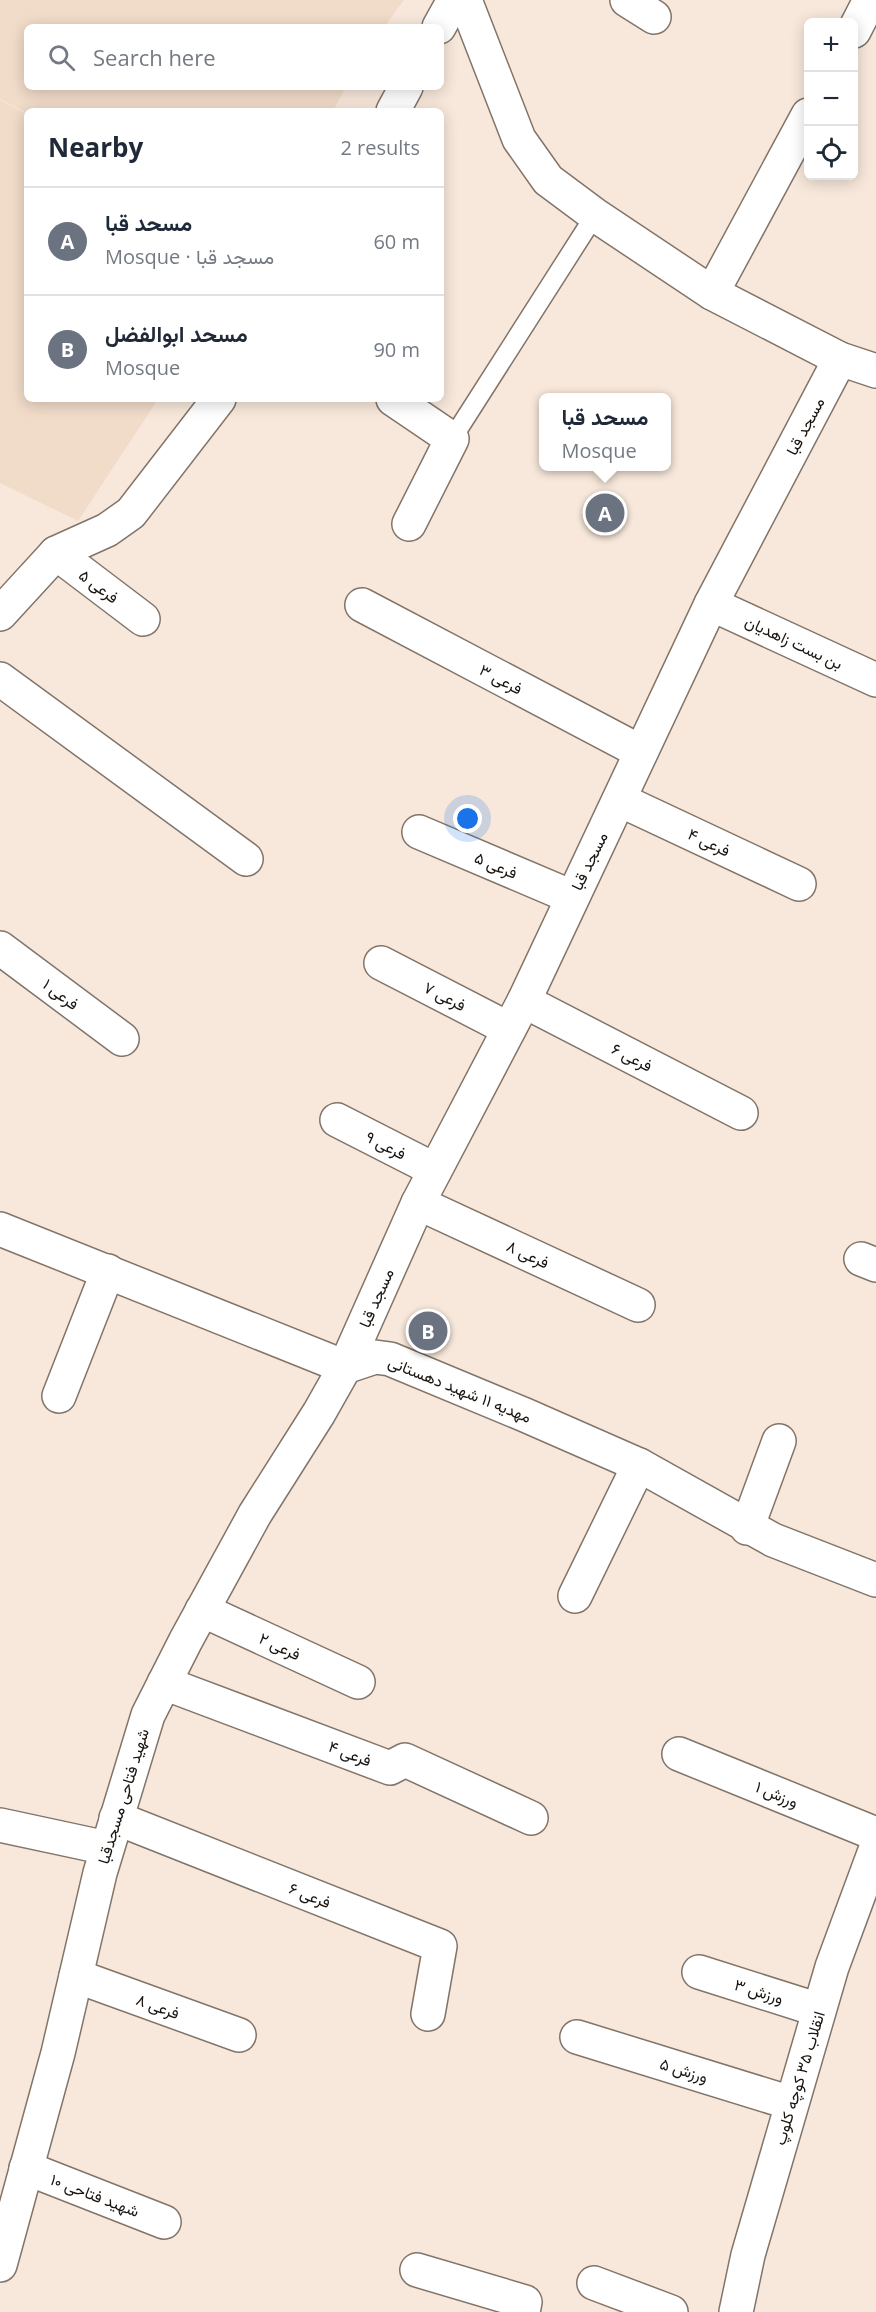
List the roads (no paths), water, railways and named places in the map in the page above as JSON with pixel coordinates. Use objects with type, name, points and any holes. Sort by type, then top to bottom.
[{"type":"street","points":[[441,24],[454,0]]},
{"type":"street","points":[[465,0],[519,139],[548,180],[595,215],[712,293],[840,359],[876,371]]},
{"type":"street","points":[[627,0],[654,17]]},
{"type":"street","points":[[858,23],[870,0]]},
{"type":"street","points":[[395,108],[404,90]]},
{"type":"street","points":[[712,293],[804,122]]},
{"type":"street","name":"مسجد قبا","points":[[345,1367],[418,1203],[516,1015],[620,800],[711,604],[840,359]]},
{"type":"street","points":[[0,615],[56,553],[106,530],[131,513],[217,402]]},
{"type":"street","points":[[397,402],[452,439],[409,524]]},
{"type":"street","name":"فرعی ۵","points":[[56,553],[143,619]]},
{"type":"street","name":"بن بست زاهدیان","points":[[711,604],[876,680]]},
{"type":"street","name":"فرعی ۳","points":[[362,605],[641,753]]},
{"type":"street","points":[[0,679],[246,859]]},
{"type":"street","name":"فرعی ۴","points":[[620,800],[799,884]]},
{"type":"street","name":"فرعی ۵","points":[[420,832],[572,897]]},
{"type":"street","name":"فرعی ۱","points":[[0,948],[123,1039]]},
{"type":"street","name":"فرعی ۷","points":[[381,963],[516,1015]]},
{"type":"street","name":"فرعی ۶","points":[[516,1015],[741,1113]]},
{"type":"street","name":"فرعی ۹","points":[[337,1120],[435,1170]]},
{"type":"street","name":"فرعی ۸","points":[[418,1203],[638,1305]]},
{"type":"street","points":[[0,1229],[345,1367]]},
{"type":"street","points":[[59,1396],[108,1271]]},
{"type":"street","name":"مهدیه ۱۱ شهید دهستانی","points":[[345,1367],[375,1357],[390,1359],[639,1465],[747,1528],[772,1540],[876,1580]]},
{"type":"street","name":"شهید فتاحی مسجدقبا","points":[[0,2265],[58,2053],[112,1833],[148,1715],[255,1514],[320,1413],[345,1367]]},
{"type":"street","points":[[747,1528],[780,1441]]},
{"type":"street","points":[[576,1596],[639,1465]]},
{"type":"street","name":"فرعی ۲","points":[[202,1610],[358,1682]]},
{"type":"street","name":"فرعی ۴","points":[[164,1683],[390,1768],[405,1760],[531,1818]]},
{"type":"street","name":"ورزش ۱","points":[[679,1754],[876,1834]]},
{"type":"street","points":[[0,1825],[112,1833]]},
{"type":"street","name":"فرعی ۶","points":[[112,1833],[440,1946],[428,2013]]},
{"type":"street","name":"انقلاب ۳۵ کوچه کلوپ","points":[[736,2312],[748,2255],[832,1966],[876,1848]]},
{"type":"street","name":"ورزش ۳","points":[[699,1972],[819,2010]]},
{"type":"street","name":"فرعی ۸","points":[[76,1976],[240,2035]]},
{"type":"street","name":"ورزش ۵","points":[[577,2037],[791,2103]]},
{"type":"street","name":"شهید فتاحی ۱۰","points":[[26,2169],[164,2222]]},
{"type":"street","points":[[417,2270],[525,2302],[523,2312]]},
{"type":"street","points":[[594,2283],[671,2312]]},
{"type":"lane","points":[[452,439],[595,215]]},
{"type":"place","name":"مسحد قبا","points":[[605,513]]},
{"type":"place","name":"مسحد ابوالفضل","points":[[428,1331]]}]
